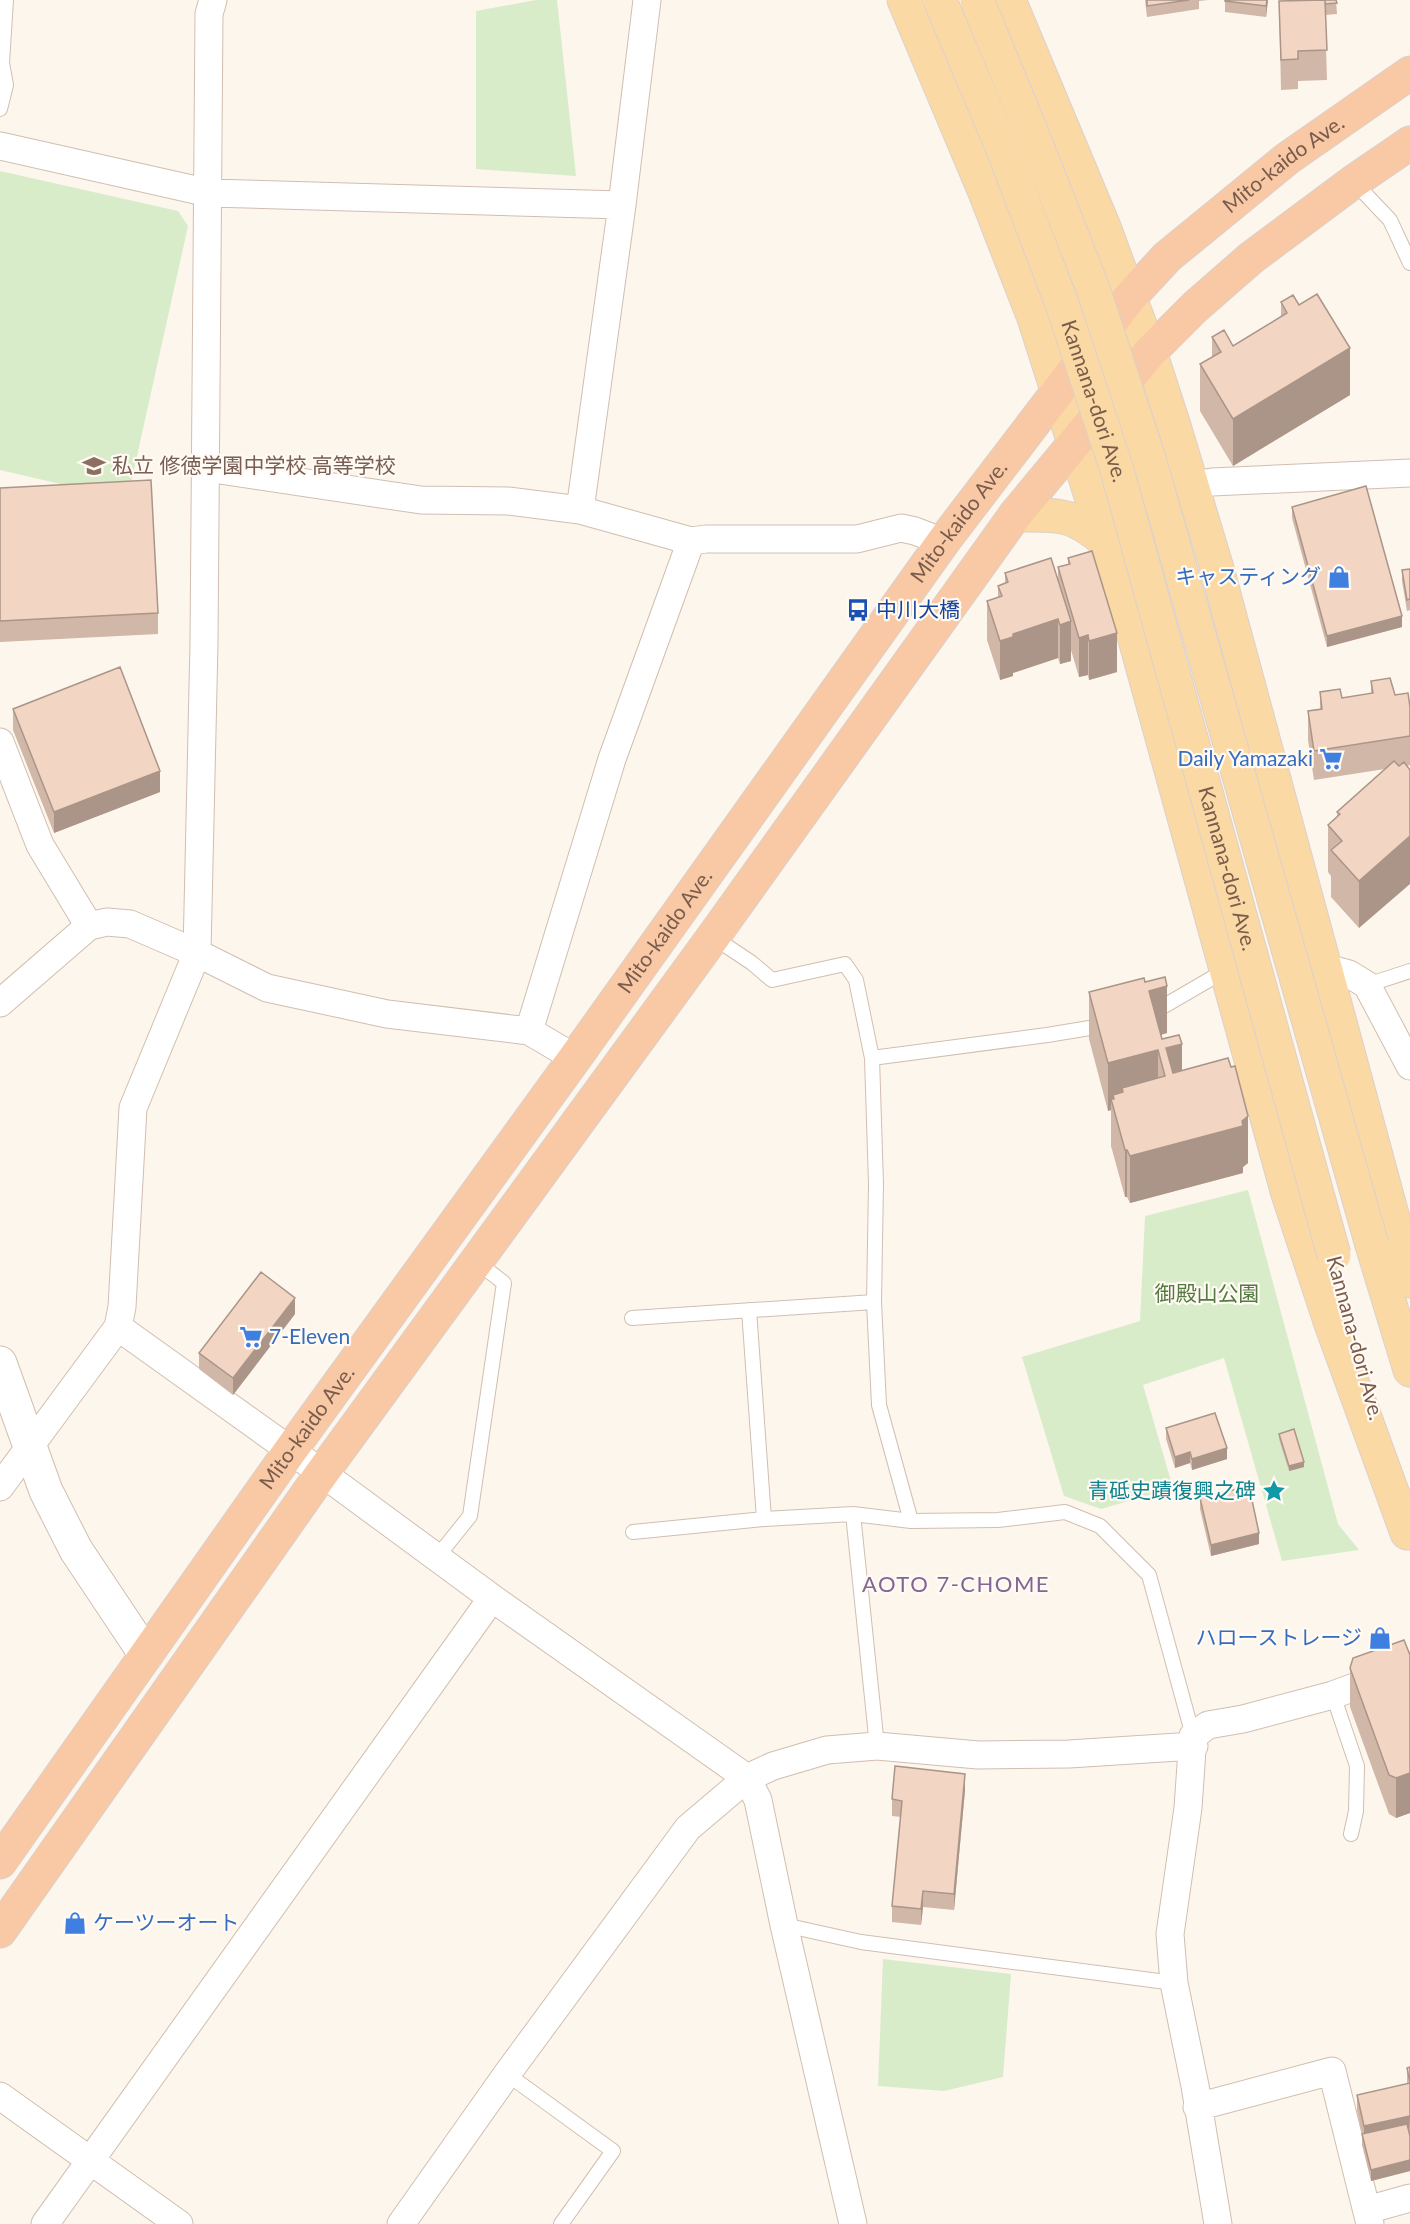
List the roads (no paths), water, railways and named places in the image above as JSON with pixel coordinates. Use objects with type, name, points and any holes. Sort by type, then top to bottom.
[{"type":"highway","name":"Mito-kaido Ave.","points":[[0,1862],[290,1451],[575,1058],[943,543],[1130,297],[1167,257],[1288,158],[1410,73]]},
{"type":"highway","name":"Mito-kaido Ave.","points":[[0,1931],[322,1473],[713,937],[1015,515],[1150,352],[1195,307],[1251,258],[1353,182],[1405,151]]},
{"type":"main road","points":[[904,0],[984,190],[1034,318],[1123,596],[1288,1194],[1330,1324],[1408,1539]]},
{"type":"main road","name":"Kannana-dori Ave.","points":[[940,0],[1004,152],[1062,304],[1116,470],[1334,1255],[1408,1539]]},
{"type":"main road","name":"Kannana-dori Ave.","points":[[977,0],[1093,289],[1150,462],[1372,1245],[1410,1370]]},
{"type":"main road","points":[[1009,0],[1078,164],[1130,297],[1192,485],[1216,565],[1410,1281]]},
{"type":"main road","points":[[984,190],[1006,219],[1017,227],[1069,210],[1075,199],[1078,164]]},
{"type":"main road","points":[[1015,515],[1069,517],[1084,524],[1105,542]]},
{"type":"main road","points":[[1123,596],[1129,574],[1143,563],[1182,552],[1216,565]]},
{"type":"street","points":[[0,1487],[118,1327],[122,1307],[133,1108],[197,953],[206,468],[209,14],[213,0]]},
{"type":"street","points":[[580,510],[622,205],[647,0]]},
{"type":"street","points":[[0,146],[209,193],[622,205]]},
{"type":"street","points":[[206,468],[421,500],[508,501],[580,510],[691,541],[706,538],[857,538],[901,528],[915,531],[943,543]]},
{"type":"street","points":[[1192,485],[1212,482],[1410,473]]},
{"type":"street","points":[[529,1031],[612,759],[691,541]]},
{"type":"street","points":[[0,742],[40,845],[89,926]]},
{"type":"street","points":[[0,1003],[89,926],[107,922],[130,924],[197,953],[267,988],[387,1014],[529,1031],[575,1058]]},
{"type":"street","points":[[1326,968],[1349,974],[1367,985],[1410,1066]]},
{"type":"street","points":[[118,1327],[492,1598],[747,1778],[758,1800],[784,1925],[853,2224]]},
{"type":"street","points":[[0,1362],[46,1491],[76,1550],[146,1655]]},
{"type":"street","points":[[45,2224],[492,1598]]},
{"type":"street","points":[[1218,2224],[1174,1983],[1170,1934],[1188,1808],[1193,1741],[1208,1725],[1243,1719],[1333,1695],[1410,1666]]},
{"type":"street","points":[[401,2224],[507,2074],[688,1828],[747,1778],[773,1766],[826,1750],[877,1746],[978,1755],[1069,1754],[1193,1741]]},
{"type":"street","points":[[1197,2107],[1332,2071],[1368,2217],[1410,2198]]},
{"type":"street","points":[[0,2096],[178,2224]]},
{"type":"lane","points":[[0,109],[6,85],[2,63],[6,0]]},
{"type":"lane","points":[[1353,182],[1390,220],[1410,263]]},
{"type":"lane","points":[[713,937],[752,963],[772,980],[845,964],[856,980],[872,1058],[876,1184],[874,1302],[879,1405],[911,1521]]},
{"type":"lane","points":[[1142,1019],[1227,969]]},
{"type":"lane","points":[[1367,985],[1410,971]]},
{"type":"lane","points":[[872,1058],[1047,1035],[1118,1023]]},
{"type":"lane","points":[[437,1557],[470,1516],[504,1283],[477,1262]]},
{"type":"lane","points":[[632,1318],[874,1302]]},
{"type":"lane","points":[[749,1310],[764,1519]]},
{"type":"lane","points":[[633,1532],[764,1519],[853,1514],[911,1521],[998,1520],[1065,1512],[1100,1526],[1149,1575],[1193,1741]]},
{"type":"lane","points":[[853,1514],[877,1746]]},
{"type":"lane","points":[[1333,1695],[1357,1766],[1356,1811],[1351,1834]]},
{"type":"lane","points":[[784,1925],[861,1942],[1174,1983]]},
{"type":"lane","points":[[507,2074],[613,2151],[561,2224]]},
{"type":"place","name":"私立 修徳学園中学校 高等学校","points":[[94,466]]},
{"type":"place","name":"キャスティング","points":[[1339,577]]},
{"type":"place","name":"中川大橋","points":[[858,610]]},
{"type":"place","name":"Daily Yamazaki","points":[[1331,759]]},
{"type":"place","name":"7-Eleven","points":[[251,1337]]},
{"type":"place","name":"青砥史蹟復興之碑","points":[[1274,1491]]},
{"type":"place","name":"ハローストレージ","points":[[1380,1638]]},
{"type":"place","name":"ケーツーオート","points":[[75,1923]]},
{"type":"district","name":"AOTO 7-CHOME","points":[[956,1584]]},
{"type":"park label","name":"御殿山公園","points":[[1207,1294]]}]
